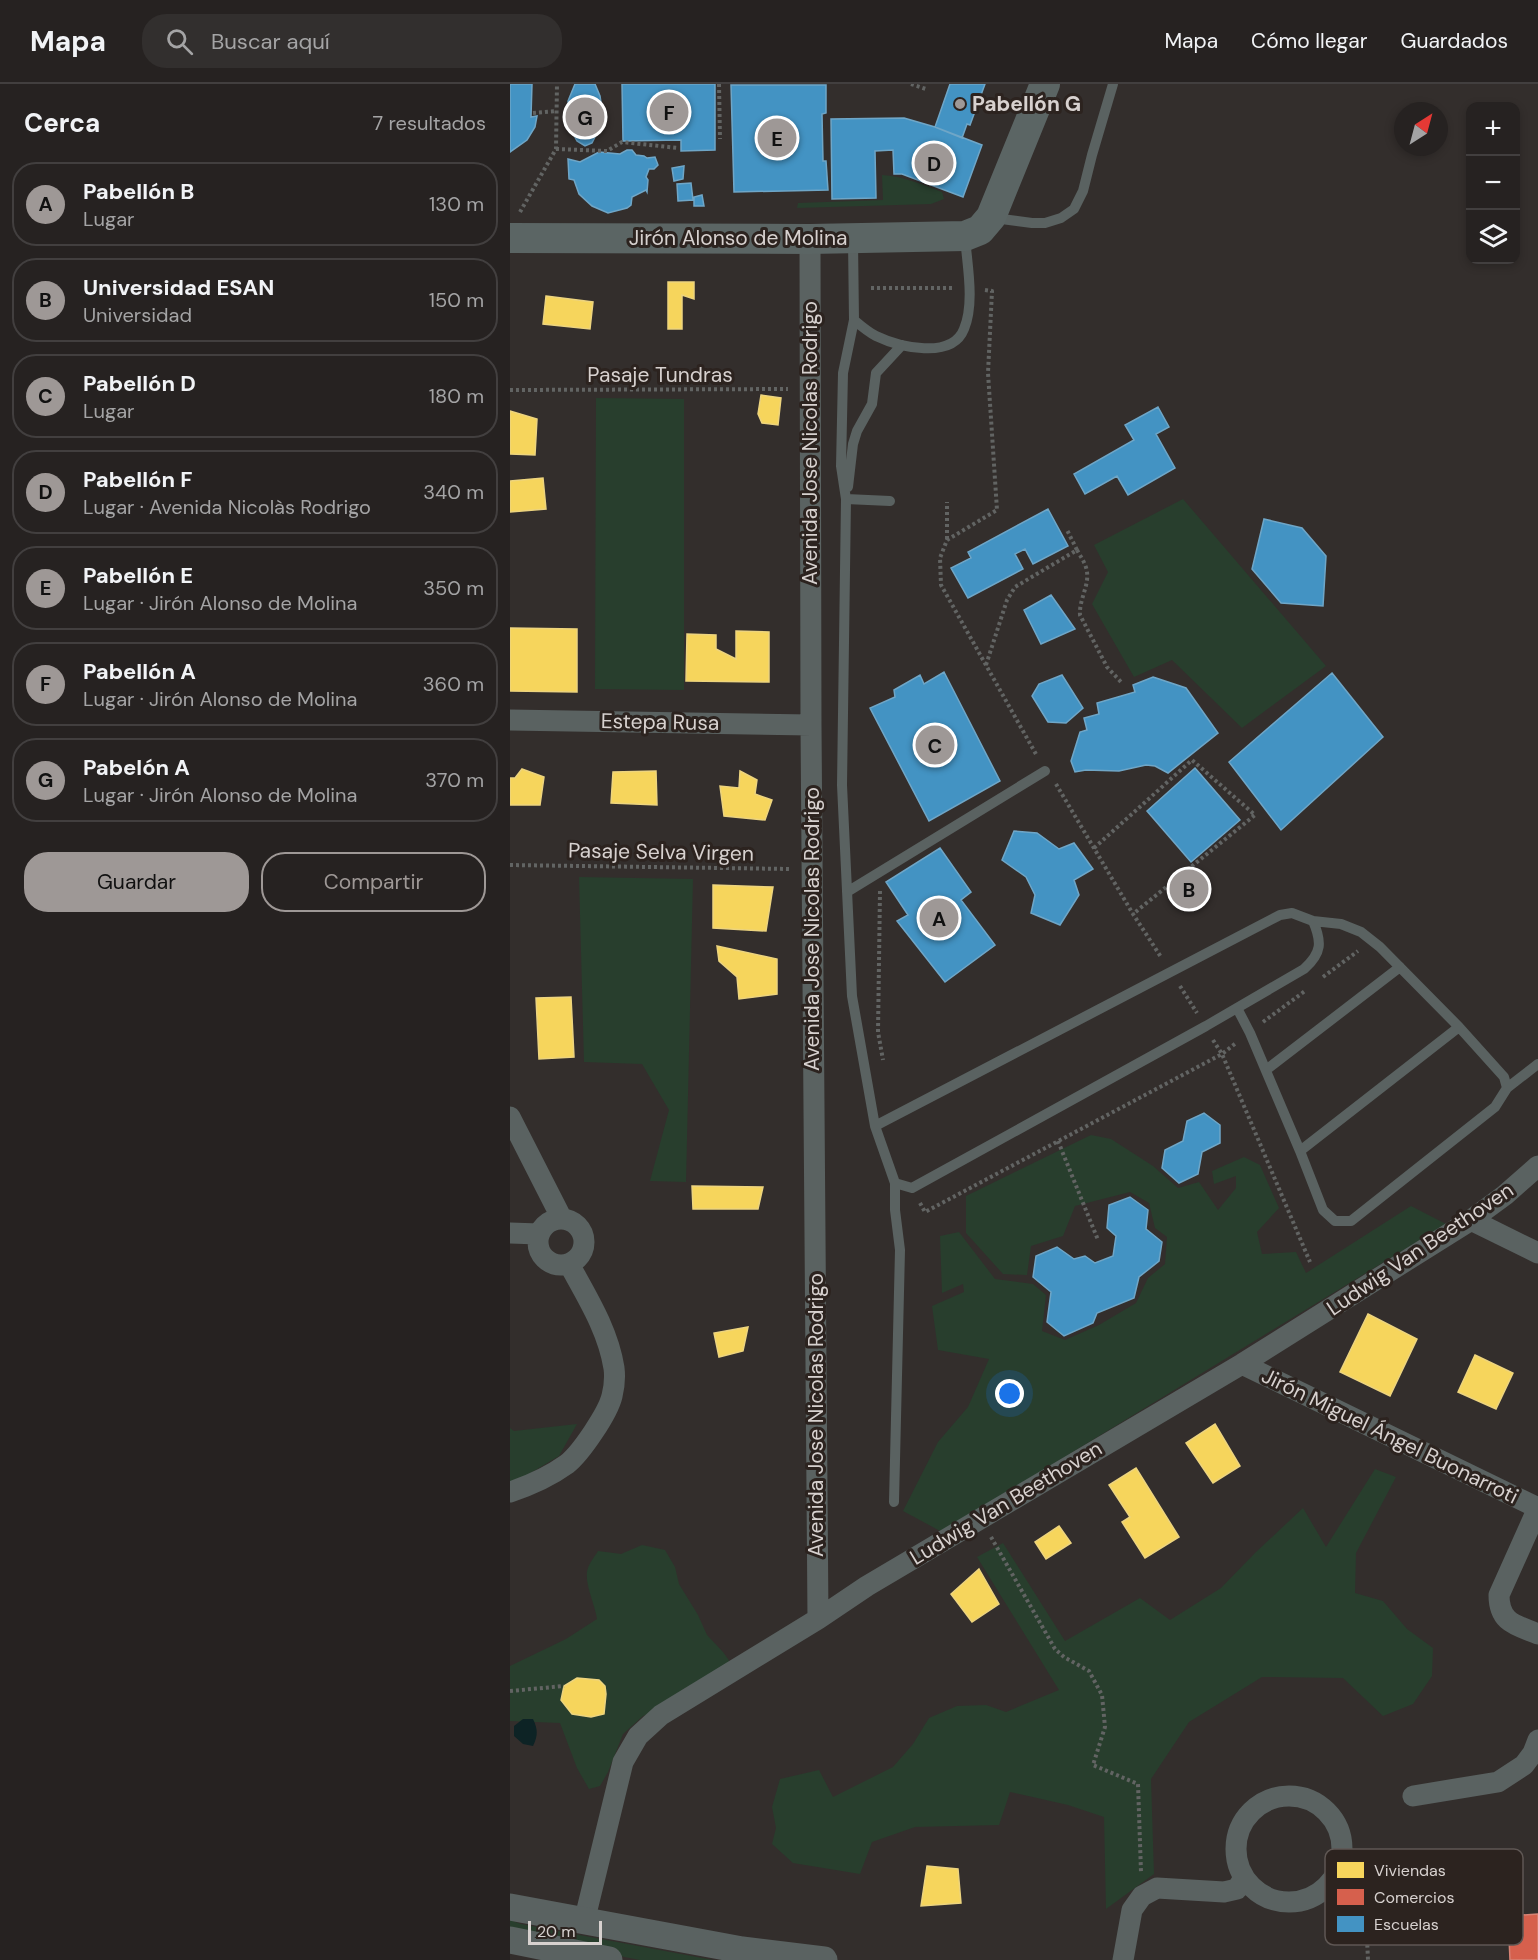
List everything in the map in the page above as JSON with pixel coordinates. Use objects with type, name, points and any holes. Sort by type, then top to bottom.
[{"type":"main road","points":[[965,236],[980,230],[991,217],[1046,84]]},
{"type":"main road","name":"Jirón Alonso de Molina","points":[[513,226],[810,239],[965,236]]},
{"type":"street","name":"Avenida Jose Nicolas Rodrigo","points":[[810,239],[811,724],[818,1619]]},
{"type":"street","name":"Estepa Rusa","points":[[510,720],[811,724]]},
{"type":"street","points":[[510,1116],[562,1219]]},
{"type":"street","name":"Ludwig Van Beethoven","points":[[584,1922],[623,1761],[638,1736],[661,1715],[818,1619],[867,1586],[1242,1364],[1471,1220],[1505,1195],[1538,1166]]},
{"type":"street","points":[[562,1219],[576,1225],[584,1239],[581,1254],[569,1264],[554,1264],[547,1261],[539,1249],[539,1234],[548,1223],[562,1219]]},
{"type":"street","points":[[1471,1220],[1538,1253]]},
{"type":"street","points":[[510,1233],[539,1234]]},
{"type":"street","points":[[510,1492],[533,1485],[569,1462],[595,1430],[612,1396],[614,1371],[608,1342],[569,1264]]},
{"type":"street","name":"Jirón Miguel Ángel Buonarroti","points":[[1242,1364],[1538,1508]]},
{"type":"street","points":[[1538,1508],[1499,1595],[1499,1608],[1507,1620],[1538,1634]]},
{"type":"street","points":[[1413,1796],[1498,1782],[1511,1776],[1536,1752]]},
{"type":"street","points":[[1325,1888],[1310,1898],[1292,1902],[1273,1900],[1257,1892],[1244,1878],[1237,1863],[1235,1846],[1238,1830],[1247,1815],[1259,1804],[1275,1797],[1291,1795],[1308,1799],[1322,1807],[1335,1821],[1341,1838],[1342,1849]]},
{"type":"street","points":[[1123,1960],[1132,1910],[1142,1896],[1157,1888],[1224,1892],[1237,1889],[1244,1878]]},
{"type":"street","points":[[510,1907],[742,1950],[824,1960]]},
{"type":"street","points":[[510,1940],[609,1960]]},
{"type":"lane","points":[[991,217],[1045,223],[1060,218],[1074,209],[1083,191],[1113,84]]},
{"type":"lane","points":[[854,320],[876,336],[902,345],[932,348],[949,345],[955,341],[961,336],[967,319],[969,288],[965,236]]},
{"type":"lane","points":[[846,499],[841,466],[843,374],[854,320],[853,238]]},
{"type":"lane","points":[[894,1502],[900,1250],[895,1183],[875,1126],[852,996],[842,785],[846,499],[853,444],[857,431],[872,404],[876,373],[902,345]]},
{"type":"lane","points":[[846,499],[890,501]]},
{"type":"lane","points":[[847,892],[1045,771]]},
{"type":"lane","points":[[875,1126],[1280,915],[1292,913],[1313,921],[1341,924],[1361,932],[1459,1027],[1504,1077],[1507,1088]]},
{"type":"lane","points":[[895,1183],[912,1188],[1206,1026],[1304,969],[1314,961],[1319,949],[1319,935],[1313,921]]},
{"type":"lane","points":[[1266,1070],[1400,968]]},
{"type":"lane","points":[[1237,1008],[1266,1070],[1323,1210],[1335,1221],[1351,1221],[1495,1107],[1507,1088],[1538,1064]]},
{"type":"lane","points":[[1300,1151],[1459,1027]]},
{"type":"path","points":[[513,226],[555,149],[557,84]]},
{"type":"path","points":[[719,84],[720,139]]},
{"type":"path","points":[[911,84],[926,89]]},
{"type":"path","points":[[533,113],[556,111]]},
{"type":"path","points":[[555,149],[607,151],[622,142],[678,148]]},
{"type":"path","points":[[854,288],[969,288],[992,291],[988,373],[997,510],[947,540]]},
{"type":"path","name":"Pasaje Tundras","points":[[510,390],[810,389]]},
{"type":"path","points":[[947,502],[947,540],[940,558],[942,585],[1045,771],[1061,791],[1132,914],[1222,1054],[1310,1262]]},
{"type":"path","points":[[1067,530],[1087,572],[1079,606],[1080,615],[1107,667],[1122,683]]},
{"type":"path","points":[[986,665],[1007,600],[1015,587],[1077,550]]},
{"type":"path","points":[[1094,848],[1191,760],[1255,815],[1132,914]]},
{"type":"path","name":"Pasaje Selva Virgen","points":[[510,865],[812,870]]},
{"type":"path","points":[[880,872],[878,1032],[883,1063]]},
{"type":"path","points":[[1322,978],[1358,950]]},
{"type":"path","points":[[912,1188],[925,1212],[1222,1054],[1313,985]]},
{"type":"path","points":[[1058,1141],[1098,1240]]},
{"type":"path","points":[[980,1518],[1055,1649],[1064,1657],[1089,1671],[1102,1695],[1105,1727],[1093,1765],[1138,1784],[1142,1896]]},
{"type":"path","points":[[510,1691],[564,1686]]},
{"type":"path","points":[[1367,1945],[1368,1960]]},
{"type":"green space","points":[[882,175],[905,179],[935,189],[942,192],[944,199],[931,204],[797,208],[798,203],[883,200]]},
{"type":"green space","points":[[596,398],[684,399],[684,690],[595,689]]},
{"type":"green space","points":[[1183,499],[1326,666],[1242,728],[1172,660],[1134,677],[1092,604],[1108,572],[1094,545]]},
{"type":"green space","points":[[579,877],[693,879],[686,1182],[650,1181],[669,1110],[642,1064],[584,1062]]},
{"type":"green space","points":[[1091,1135],[1111,1139],[1153,1166],[1178,1188],[1199,1182],[1218,1210],[1236,1188],[1236,1176],[1214,1184],[1212,1171],[1244,1157],[1260,1165],[1279,1208],[1257,1232],[1262,1254],[1296,1252],[1306,1273],[1411,1206],[1446,1224],[942,1532],[903,1511],[938,1442],[968,1407],[989,1359],[938,1350],[932,1306],[964,1292],[963,1284],[942,1293],[940,1236],[959,1232],[995,1279],[1033,1284],[1046,1295],[1042,1331],[1065,1340],[1099,1325],[1136,1303],[1148,1278],[1165,1264],[1167,1237],[1155,1228],[1149,1203],[1130,1192],[1075,1206],[1063,1236],[1031,1246],[1027,1275],[1003,1274],[966,1233],[966,1196]]},
{"type":"green space","points":[[577,1424],[559,1456],[512,1484],[510,1492],[510,1428],[514,1431]]},
{"type":"green space","points":[[1375,1469],[1396,1477],[1356,1553],[1355,1593],[1383,1601],[1407,1629],[1433,1648],[1432,1676],[1413,1704],[1383,1716],[1343,1678],[1262,1677],[1189,1722],[1151,1779],[1154,1874],[1106,1909],[1104,1817],[1068,1805],[1010,1792],[999,1825],[915,1827],[872,1842],[860,1874],[793,1863],[772,1844],[776,1828],[772,1807],[780,1779],[819,1770],[833,1797],[893,1767],[913,1744],[929,1718],[957,1706],[986,1705],[1006,1712],[1059,1690],[977,1557],[1003,1543],[1065,1641],[1140,1598],[1170,1620],[1221,1588],[1303,1508],[1326,1547]]},
{"type":"green space","points":[[642,1545],[665,1550],[675,1567],[679,1584],[707,1635],[733,1666],[663,1708],[643,1716],[623,1734],[600,1786],[589,1789],[577,1768],[560,1723],[510,1721],[510,1666],[566,1639],[597,1619],[587,1573],[598,1551],[621,1554]]},
{"type":"green space","points":[[510,1920],[713,1960],[640,1960],[516,1936],[510,1934]]},
{"type":"water","points":[[523,1719],[533,1719],[535,1723],[537,1732],[533,1746],[523,1744],[514,1736],[514,1726]]},
{"type":"building: Viviendas","points":[[668,282],[694,282],[694,299],[682,295],[682,329],[668,329]]},
{"type":"building: Viviendas","points":[[546,296],[593,302],[590,329],[543,324]]},
{"type":"building: Viviendas","points":[[761,395],[781,398],[778,425],[762,423],[758,414]]},
{"type":"building: Viviendas","points":[[510,411],[537,419],[535,455],[510,454]]},
{"type":"building: Viviendas","points":[[543,478],[546,509],[510,512],[510,481]]},
{"type":"building: Viviendas","points":[[510,628],[577,629],[577,692],[510,691]]},
{"type":"building: Viviendas","points":[[736,631],[769,632],[769,682],[686,681],[687,634],[716,635],[716,649],[736,659]]},
{"type":"building: Viviendas","points":[[522,769],[544,777],[540,805],[510,805],[510,778],[515,778]]},
{"type":"building: Viviendas","points":[[656,771],[657,805],[611,803],[613,772]]},
{"type":"building: Viviendas","points":[[740,771],[757,780],[755,794],[772,800],[765,820],[724,816],[720,786],[739,788]]},
{"type":"building: Viviendas","points":[[713,885],[773,887],[766,931],[713,928]]},
{"type":"building: Viviendas","points":[[717,946],[777,959],[777,994],[739,999],[737,977],[719,961]]},
{"type":"building: Viviendas","points":[[571,997],[574,1057],[539,1059],[536,998]]},
{"type":"building: Viviendas","points":[[692,1186],[763,1187],[758,1209],[693,1209]]},
{"type":"building: Viviendas","points":[[1368,1314],[1417,1339],[1390,1396],[1340,1372]]},
{"type":"building: Viviendas","points":[[748,1327],[743,1351],[719,1357],[714,1333]]},
{"type":"building: Viviendas","points":[[1475,1355],[1513,1373],[1496,1409],[1458,1392]]},
{"type":"building: Viviendas","points":[[1215,1424],[1240,1466],[1213,1483],[1186,1443]]},
{"type":"building: Viviendas","points":[[1136,1468],[1179,1537],[1145,1558],[1122,1522],[1130,1517],[1109,1485]]},
{"type":"building: Viviendas","points":[[1059,1526],[1071,1543],[1046,1559],[1035,1542]]},
{"type":"building: Viviendas","points":[[979,1569],[999,1604],[972,1622],[951,1594]]},
{"type":"building: Viviendas","points":[[577,1678],[599,1680],[605,1686],[604,1714],[591,1717],[572,1714],[561,1700],[564,1686]]},
{"type":"building: Viviendas","points":[[927,1866],[958,1869],[961,1903],[921,1906]]},
{"type":"building: Comercios","points":[[1538,1914],[1538,1960],[1510,1960],[1509,1945],[1523,1945],[1523,1915]]},
{"type":"building: Escuelas","points":[[510,84],[532,84],[531,117],[537,116],[535,127],[527,140],[510,152]]},
{"type":"building: Escuelas","points":[[575,84],[595,84],[600,96],[602,109],[599,129],[592,143],[585,146],[577,141],[570,128],[568,101]]},
{"type":"building: Escuelas","points":[[622,84],[715,84],[715,150],[681,151],[681,140],[623,141]]},
{"type":"building: Escuelas","name":"Pabellón G","points":[[950,84],[985,84],[970,125],[967,124],[962,138],[935,127]]},
{"type":"building: Escuelas","points":[[731,85],[826,85],[826,113],[822,114],[823,161],[826,161],[828,190],[734,192]]},
{"type":"building: Escuelas","points":[[904,118],[982,145],[963,197],[902,174],[894,174],[893,150],[875,151],[876,198],[832,199],[831,119]]},
{"type":"building: Escuelas","points":[[632,150],[636,155],[647,158],[655,157],[658,165],[654,169],[649,169],[646,177],[647,192],[646,190],[632,197],[631,205],[627,208],[608,213],[592,206],[579,194],[574,180],[569,179],[568,159],[580,162],[599,152],[620,154]]},
{"type":"building: Escuelas","points":[[684,166],[683,179],[674,181],[672,168]]},
{"type":"building: Escuelas","points":[[691,183],[693,200],[678,201],[677,184]]},
{"type":"building: Escuelas","points":[[702,195],[704,206],[694,206],[694,197]]},
{"type":"building: Escuelas","points":[[1158,407],[1169,427],[1156,434],[1175,468],[1128,495],[1117,476],[1085,494],[1074,474],[1134,440],[1125,425]]},
{"type":"building: Escuelas","points":[[1048,509],[1068,546],[1033,564],[1025,549],[1015,554],[1023,569],[968,598],[951,568],[971,558],[968,552]]},
{"type":"building: Escuelas","points":[[1264,519],[1302,528],[1326,556],[1323,606],[1281,603],[1252,569]]},
{"type":"building: Escuelas","points":[[1051,595],[1075,629],[1041,644],[1024,610]]},
{"type":"building: Escuelas","points":[[944,672],[1000,781],[929,821],[870,708],[895,697],[894,690],[920,675],[924,684]]},
{"type":"building: Escuelas","points":[[1332,673],[1383,737],[1281,830],[1229,762]]},
{"type":"building: Escuelas","points":[[1062,675],[1083,708],[1066,723],[1048,722],[1032,696],[1039,684]]},
{"type":"building: Escuelas","points":[[1153,677],[1186,688],[1218,733],[1168,773],[1155,766],[1146,765],[1119,771],[1075,772],[1071,761],[1080,732],[1087,730],[1084,718],[1099,714],[1097,703],[1135,692],[1133,685]]},
{"type":"building: Escuelas","points":[[1195,768],[1240,820],[1191,862],[1147,811]]},
{"type":"building: Escuelas","points":[[1014,831],[1037,833],[1059,849],[1074,843],[1093,869],[1074,880],[1079,895],[1060,925],[1031,913],[1035,895],[1026,877],[1002,860]]},
{"type":"building: Escuelas","points":[[940,848],[971,892],[961,900],[995,945],[945,982],[897,921],[908,915],[886,882]]},
{"type":"building: Escuelas","points":[[1204,1113],[1220,1125],[1220,1143],[1202,1152],[1198,1174],[1179,1183],[1162,1168],[1165,1150],[1183,1141],[1187,1121]]},
{"type":"building: Escuelas","points":[[1130,1197],[1148,1210],[1146,1229],[1162,1242],[1159,1261],[1139,1277],[1134,1298],[1097,1313],[1093,1323],[1064,1336],[1047,1322],[1051,1292],[1033,1277],[1036,1256],[1057,1247],[1074,1259],[1085,1256],[1095,1263],[1113,1256],[1116,1236],[1107,1228],[1109,1205]]},
{"type":"place","name":"Pabellón G","points":[[960,104]]},
{"type":"place","name":"Pabellón A","points":[[669,112]]},
{"type":"place","name":"Pabelón A","points":[[585,117]]},
{"type":"place","name":"Pabellón E","points":[[777,138]]},
{"type":"place","name":"Pabellón F","points":[[934,163]]},
{"type":"place","name":"Pabellón D","points":[[935,745]]},
{"type":"place","name":"Universidad ESAN","points":[[1189,889]]},
{"type":"place","name":"Pabellón B","points":[[939,918]]}]
